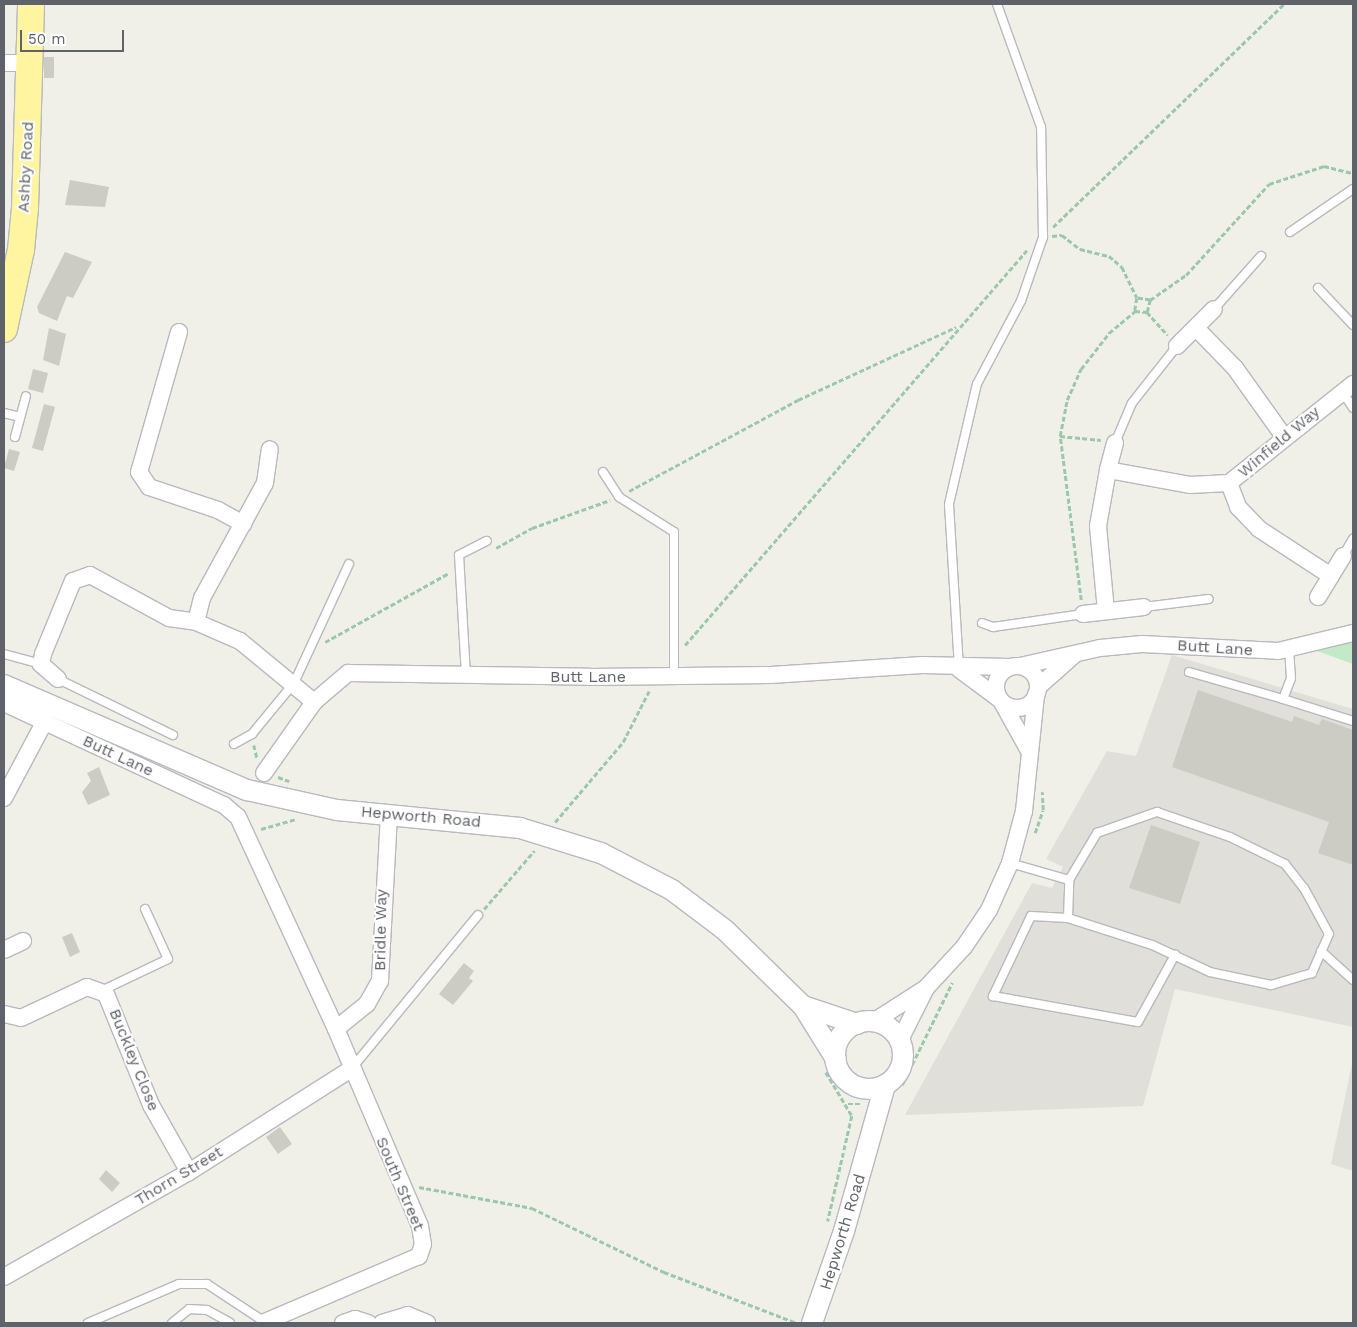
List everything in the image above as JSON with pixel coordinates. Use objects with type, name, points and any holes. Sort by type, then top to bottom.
[{"type":"highway","name":"Ashby Road","points":[[4,329],[8,289],[25,208],[31,4]]},
{"type":"street","points":[[4,63],[30,62]]},
{"type":"street","points":[[1177,346],[1214,309]]},
{"type":"street","points":[[1196,328],[1235,368],[1284,438]]},
{"type":"street","points":[[179,332],[139,472],[148,487],[218,510],[243,524]]},
{"type":"street","name":"Winfield Way","points":[[1108,470],[1182,484],[1229,483],[1347,387]]},
{"type":"street","points":[[1106,611],[1098,526],[1115,443]]},
{"type":"street","points":[[196,622],[202,598],[265,483],[270,449]]},
{"type":"street","points":[[1229,483],[1238,507],[1259,529],[1331,576]]},
{"type":"street","points":[[1318,597],[1343,556]]},
{"type":"street","points":[[58,678],[41,664],[66,594],[81,575],[169,618],[196,622],[240,641],[294,683],[314,702]]},
{"type":"street","points":[[1083,614],[1144,607]]},
{"type":"street","name":"Butt Lane","points":[[264,773],[314,702],[348,673],[466,676],[674,676],[923,665],[959,669],[1014,666],[1074,654],[1142,644],[1289,650],[1353,633]]},
{"type":"street","points":[[959,669],[1001,701],[1018,708],[1074,654]]},
{"type":"street","points":[[900,1040],[926,988],[978,927],[1010,863],[1024,811],[1028,749],[1037,691],[1033,673],[1014,666],[996,680],[1001,701],[1028,749]]},
{"type":"street","name":"Hepworth Road","points":[[4,685],[247,790],[337,810],[388,814],[541,840],[601,853],[672,890],[725,930],[803,1006],[830,1062]]},
{"type":"street","name":"Butt Lane","points":[[4,703],[232,810]]},
{"type":"street","points":[[4,798],[45,721]]},
{"type":"street","name":"South Street","points":[[232,810],[336,1029],[351,1069],[420,1226],[423,1244],[419,1256],[265,1322]]},
{"type":"street","name":"Bridle Way","points":[[336,1029],[367,1004],[380,981],[388,814]]},
{"type":"street","points":[[4,950],[23,941]]},
{"type":"street","name":"Buckley Close","points":[[4,1014],[21,1018],[74,990],[87,987],[101,991],[114,1007],[151,1105],[189,1172]]},
{"type":"street","points":[[865,1023],[889,1028],[900,1040],[903,1061],[893,1087],[856,1087],[830,1062],[843,1034],[926,988]]},
{"type":"street","name":"Hepworth Road","points":[[803,1006],[865,1023]]},
{"type":"street","name":"Thorn Street","points":[[4,1277],[189,1172],[351,1069]]},
{"type":"street","name":"Hepworth Road","points":[[856,1087],[868,1139]]},
{"type":"street","name":"Hepworth Road","points":[[799,1321],[844,1231],[868,1139],[893,1087]]},
{"type":"street","points":[[382,1323],[408,1315],[427,1323]]},
{"type":"street","points":[[343,1323],[355,1319],[368,1323]]},
{"type":"lane","points":[[959,669],[948,504],[977,384],[1021,301],[1043,237],[1041,127],[997,4]]},
{"type":"lane","points":[[1290,232],[1353,189]]},
{"type":"lane","points":[[1214,309],[1261,256]]},
{"type":"lane","points":[[1318,288],[1353,325]]},
{"type":"lane","points":[[1115,443],[1132,403],[1177,346]]},
{"type":"lane","points":[[1347,387],[1353,408]]},
{"type":"lane","points":[[15,437],[26,396]]},
{"type":"lane","points":[[4,413],[20,417]]},
{"type":"lane","points":[[603,472],[619,497],[674,532],[674,676]]},
{"type":"lane","points":[[1343,556],[1353,539]]},
{"type":"lane","points":[[466,676],[459,555],[487,541]]},
{"type":"lane","points":[[234,744],[252,734],[294,683],[349,564]]},
{"type":"lane","points":[[1144,607],[1209,598]]},
{"type":"lane","points":[[982,623],[994,627],[1083,614]]},
{"type":"lane","points":[[1283,699],[1291,678],[1289,650]]},
{"type":"lane","points":[[4,654],[41,664]]},
{"type":"lane","points":[[1189,672],[1353,721]]},
{"type":"lane","points":[[58,678],[173,734]]},
{"type":"lane","points":[[1068,918],[1069,880],[1097,833],[1157,812],[1230,837],[1285,864],[1304,888],[1329,934],[1312,973],[1271,985],[1210,972],[1174,955],[1068,918],[1031,916],[993,996],[1138,1022],[1174,955]]},
{"type":"lane","points":[[1010,863],[1069,880]]},
{"type":"lane","points":[[101,991],[168,959],[145,909]]},
{"type":"lane","points":[[351,1069],[478,915]]},
{"type":"lane","points":[[1321,951],[1353,980]]},
{"type":"lane","name":"South Street","points":[[88,1323],[179,1284],[207,1284],[265,1322]]},
{"type":"lane","points":[[172,1323],[188,1309],[207,1310],[230,1323]]},
{"type":"path","points":[[674,657],[956,327],[1043,237],[1284,4]]},
{"type":"path","points":[[1147,312],[1150,300],[1199,262],[1269,184],[1324,166],[1353,173]]},
{"type":"path","points":[[1043,237],[1062,235],[1080,249],[1109,256],[1122,267],[1137,298],[1135,311],[1109,333],[1081,369],[1067,400],[1060,436],[1061,464],[1075,523],[1083,614]]},
{"type":"path","points":[[1137,298],[1150,300]]},
{"type":"path","points":[[1135,311],[1147,312],[1177,346]]},
{"type":"path","points":[[492,550],[532,528],[619,497],[798,400],[956,327]]},
{"type":"path","points":[[1060,436],[1115,443]]},
{"type":"path","points":[[320,649],[325,642],[460,568]]},
{"type":"path","points":[[478,915],[623,742],[651,685],[674,676]]},
{"type":"path","points":[[258,740],[252,748],[264,773],[292,782]]},
{"type":"path","points":[[1033,840],[1043,810],[1041,783]]},
{"type":"path","points":[[255,829],[304,820]]},
{"type":"path","points":[[527,846],[541,840]]},
{"type":"path","points":[[893,1087],[953,980]]},
{"type":"path","points":[[826,1227],[852,1116],[830,1062]]},
{"type":"path","points":[[400,1183],[532,1208],[664,1272],[799,1321]]},
{"type":"shaded area","points":[[1172,655],[1353,709],[1353,1027],[1175,989],[1143,1106],[905,1115],[1032,883],[1052,888],[1063,867],[1046,859],[1107,751],[1136,756]]},
{"type":"shaded area","points":[[1353,1059],[1353,1171],[1331,1164]]},
{"type":"green space","points":[[1353,641],[1353,664],[1317,651]]},
{"type":"building","points":[[44,57],[54,57],[54,78],[44,78]]},
{"type":"building","points":[[70,180],[109,187],[105,207],[65,205]]},
{"type":"building","points":[[65,252],[92,262],[73,298],[67,296],[57,321],[39,313],[37,307]]},
{"type":"building","points":[[49,328],[66,334],[59,366],[43,360]]},
{"type":"building","points":[[33,369],[48,373],[43,393],[28,389]]},
{"type":"building","points":[[44,404],[55,407],[43,451],[32,448]]},
{"type":"building","points":[[9,449],[20,452],[14,471],[4,468]]},
{"type":"building","points":[[1198,690],[1292,722],[1294,716],[1319,725],[1322,719],[1353,730],[1353,865],[1318,853],[1329,822],[1172,767]]},
{"type":"building","points":[[99,767],[110,795],[88,805],[82,792],[91,781],[87,773]]},
{"type":"building","points":[[1151,825],[1200,842],[1180,904],[1129,888]]},
{"type":"building","points":[[72,933],[80,952],[70,957],[62,937]]},
{"type":"building","points":[[464,963],[474,971],[469,978],[473,981],[453,1005],[439,994]]},
{"type":"building","points":[[280,1127],[292,1144],[278,1154],[266,1137]]},
{"type":"building","points":[[106,1170],[120,1183],[112,1192],[99,1179]]}]
